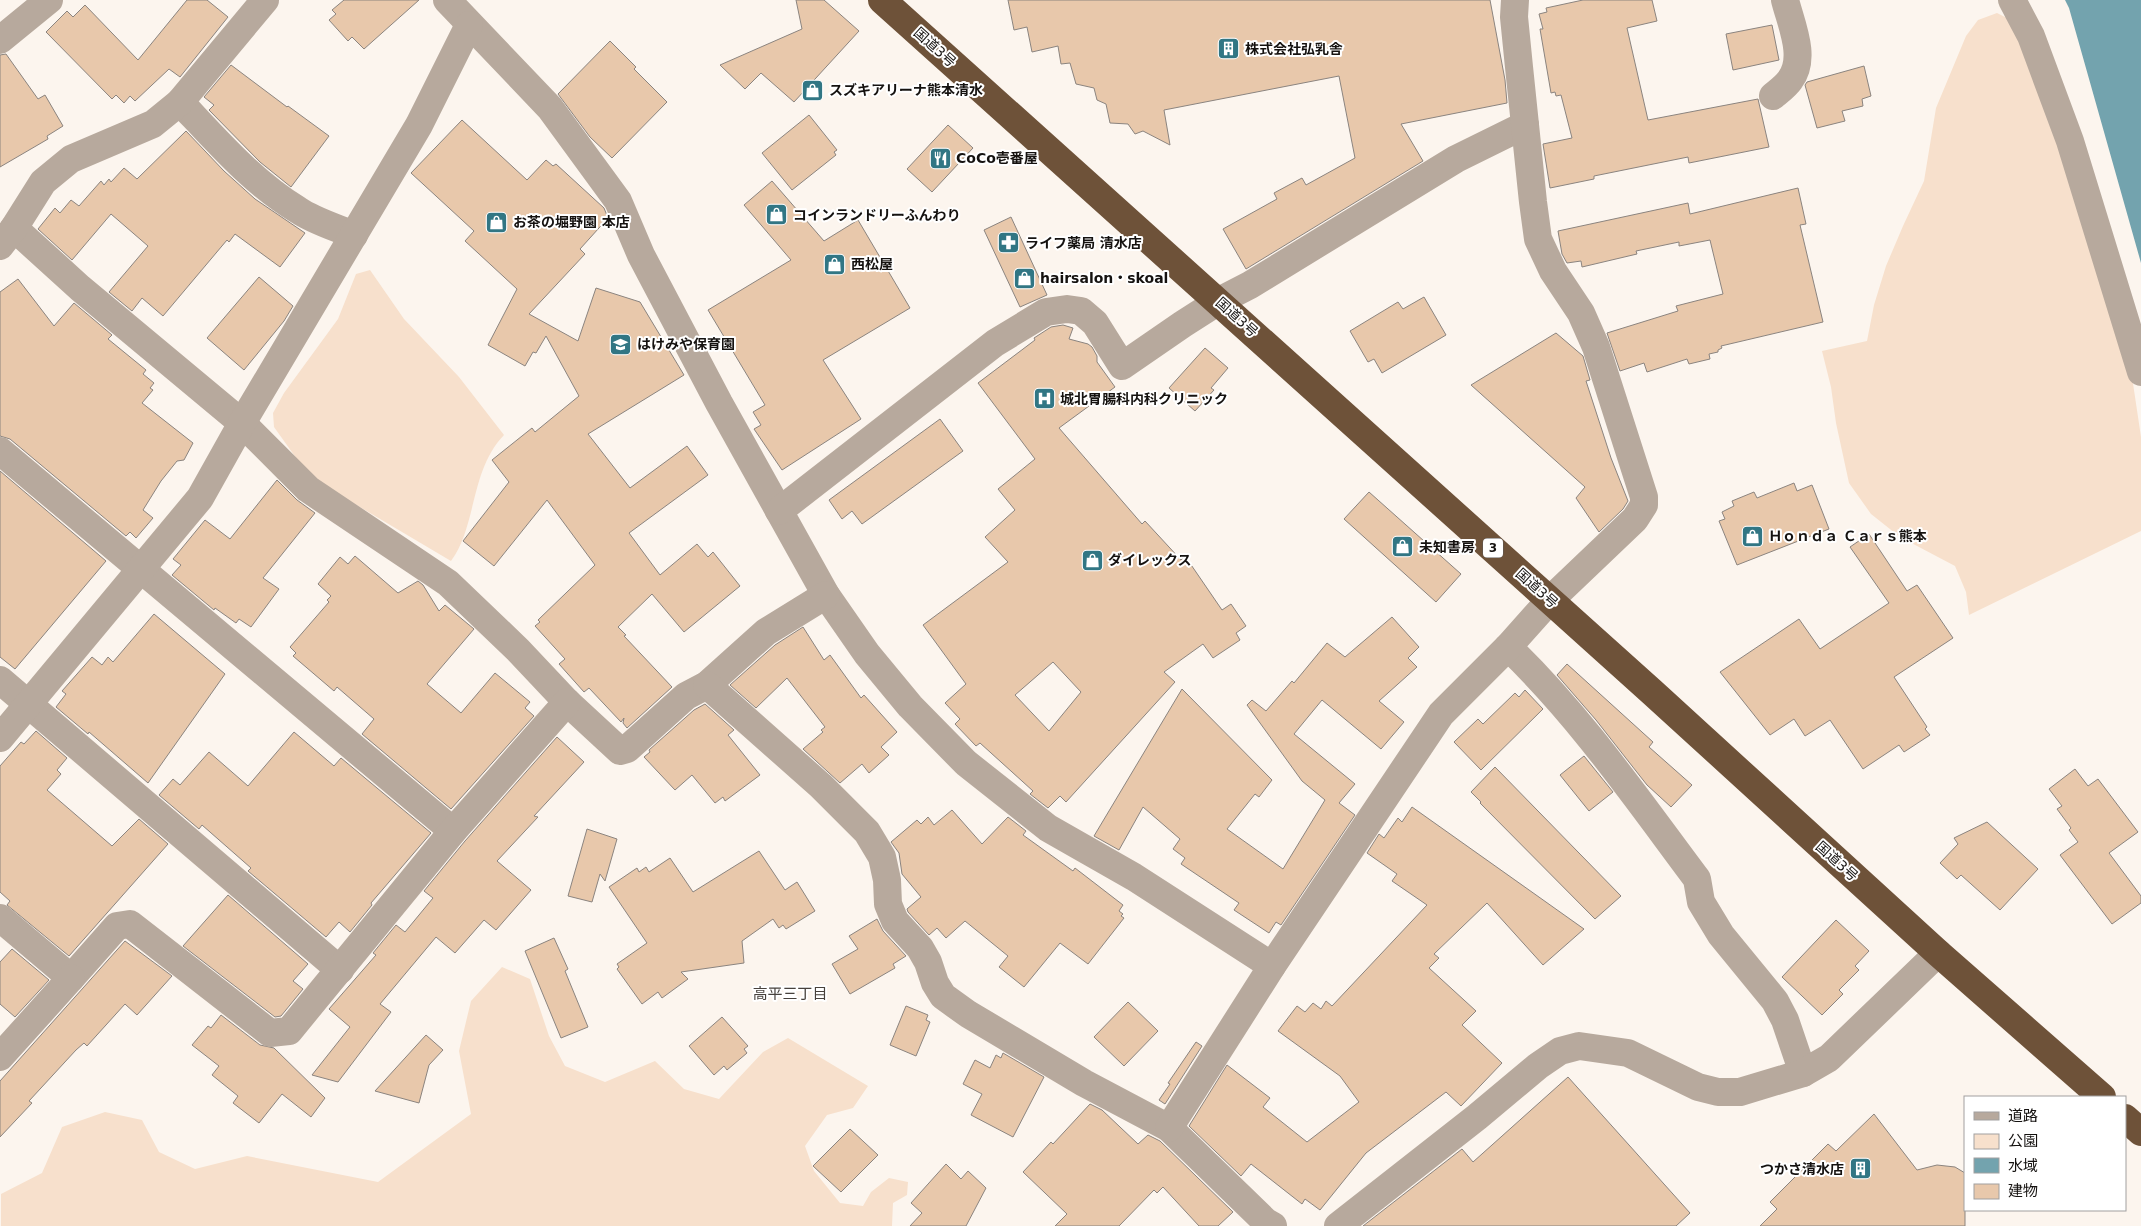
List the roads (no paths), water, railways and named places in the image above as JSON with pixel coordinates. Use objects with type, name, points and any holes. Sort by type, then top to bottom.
[{"type":"highway","name":"国道3号","points":[[882,0],[1219,301],[1938,953],[2101,1096]]},
{"type":"highway","points":[[2126,1119],[2141,1132]]},
{"type":"street","points":[[0,40],[49,0]]},
{"type":"street","points":[[265,0],[180,102],[153,124],[71,159],[43,182],[7,237],[80,288],[242,423],[308,489],[448,583],[518,650],[567,702],[620,751],[627,749],[686,696],[707,685],[766,632],[826,594]]},
{"type":"street","points":[[447,0],[550,108],[618,200],[641,255],[719,403],[826,594],[873,662],[910,706],[966,763],[1048,828],[1134,877],[1272,966]]},
{"type":"street","points":[[1169,1128],[1272,966],[1441,714],[1550,600],[1635,519],[1644,505],[1644,497],[1596,347],[1581,313],[1553,271],[1538,239],[1514,17],[1515,0]]},
{"type":"street","points":[[1773,96],[1791,80],[1797,66],[1798,52],[1784,0]]},
{"type":"street","points":[[2012,0],[2031,36],[2070,141],[2141,372]]},
{"type":"street","points":[[0,738],[142,570],[200,498],[242,423],[419,125],[469,25]]},
{"type":"street","points":[[180,102],[225,150],[271,192],[299,212],[354,235]]},
{"type":"street","points":[[779,510],[995,343],[1046,312],[1067,309],[1082,311],[1095,323],[1122,366],[1219,301],[1250,285],[1456,159],[1525,125]]},
{"type":"street","points":[[0,451],[453,831]]},
{"type":"street","points":[[1508,646],[1542,680],[1596,746],[1697,879],[1701,902],[1721,935],[1775,1001],[1785,1020],[1803,1073]]},
{"type":"street","points":[[0,680],[340,970]]},
{"type":"street","points":[[707,685],[821,786],[867,832],[882,858],[887,880],[888,904],[895,921],[920,948],[928,962],[935,983],[944,996],[968,1014],[1084,1083],[1169,1128],[1267,1225]]},
{"type":"street","points":[[0,1058],[117,926],[130,924],[270,1033],[289,1031],[453,831],[567,702]]},
{"type":"street","points":[[0,918],[71,978]]},
{"type":"street","points":[[1338,1226],[1560,1050],[1579,1046],[1628,1053],[1698,1087],[1718,1092],[1740,1092],[1803,1073],[1829,1058],[1938,953]]},
{"type":"water","points":[[2065,0],[2141,0],[2141,263],[2069,8]]},
{"type":"place","name":"株式会社弘乳舎","points":[[1229,49]]},
{"type":"place","name":"スズキアリーナ熊本清水","points":[[813,90]]},
{"type":"place","name":"CoCo壱番屋","points":[[940,158]]},
{"type":"place","name":"コインランドリーふんわり","points":[[777,215]]},
{"type":"place","name":"お茶の堀野園 本店","points":[[497,222]]},
{"type":"place","name":"ライフ薬局 清水店","points":[[1009,243]]},
{"type":"place","name":"西松屋","points":[[835,264]]},
{"type":"place","name":"hairsalon・skoal","points":[[1024,278]]},
{"type":"place","name":"はけみや保育園","points":[[621,344]]},
{"type":"place","name":"城北胃腸科内科クリニック","points":[[1044,399]]},
{"type":"place","name":"Ｈｏｎｄａ Ｃａｒｓ熊本","points":[[1752,536]]},
{"type":"place","name":"未知書房","points":[[1403,547]]},
{"type":"place","name":"ダイレックス","points":[[1092,560]]},
{"type":"place","name":"つかさ清水店","points":[[1860,1169]]},
{"type":"district","name":"高平三丁目","points":[[790,994]]}]
